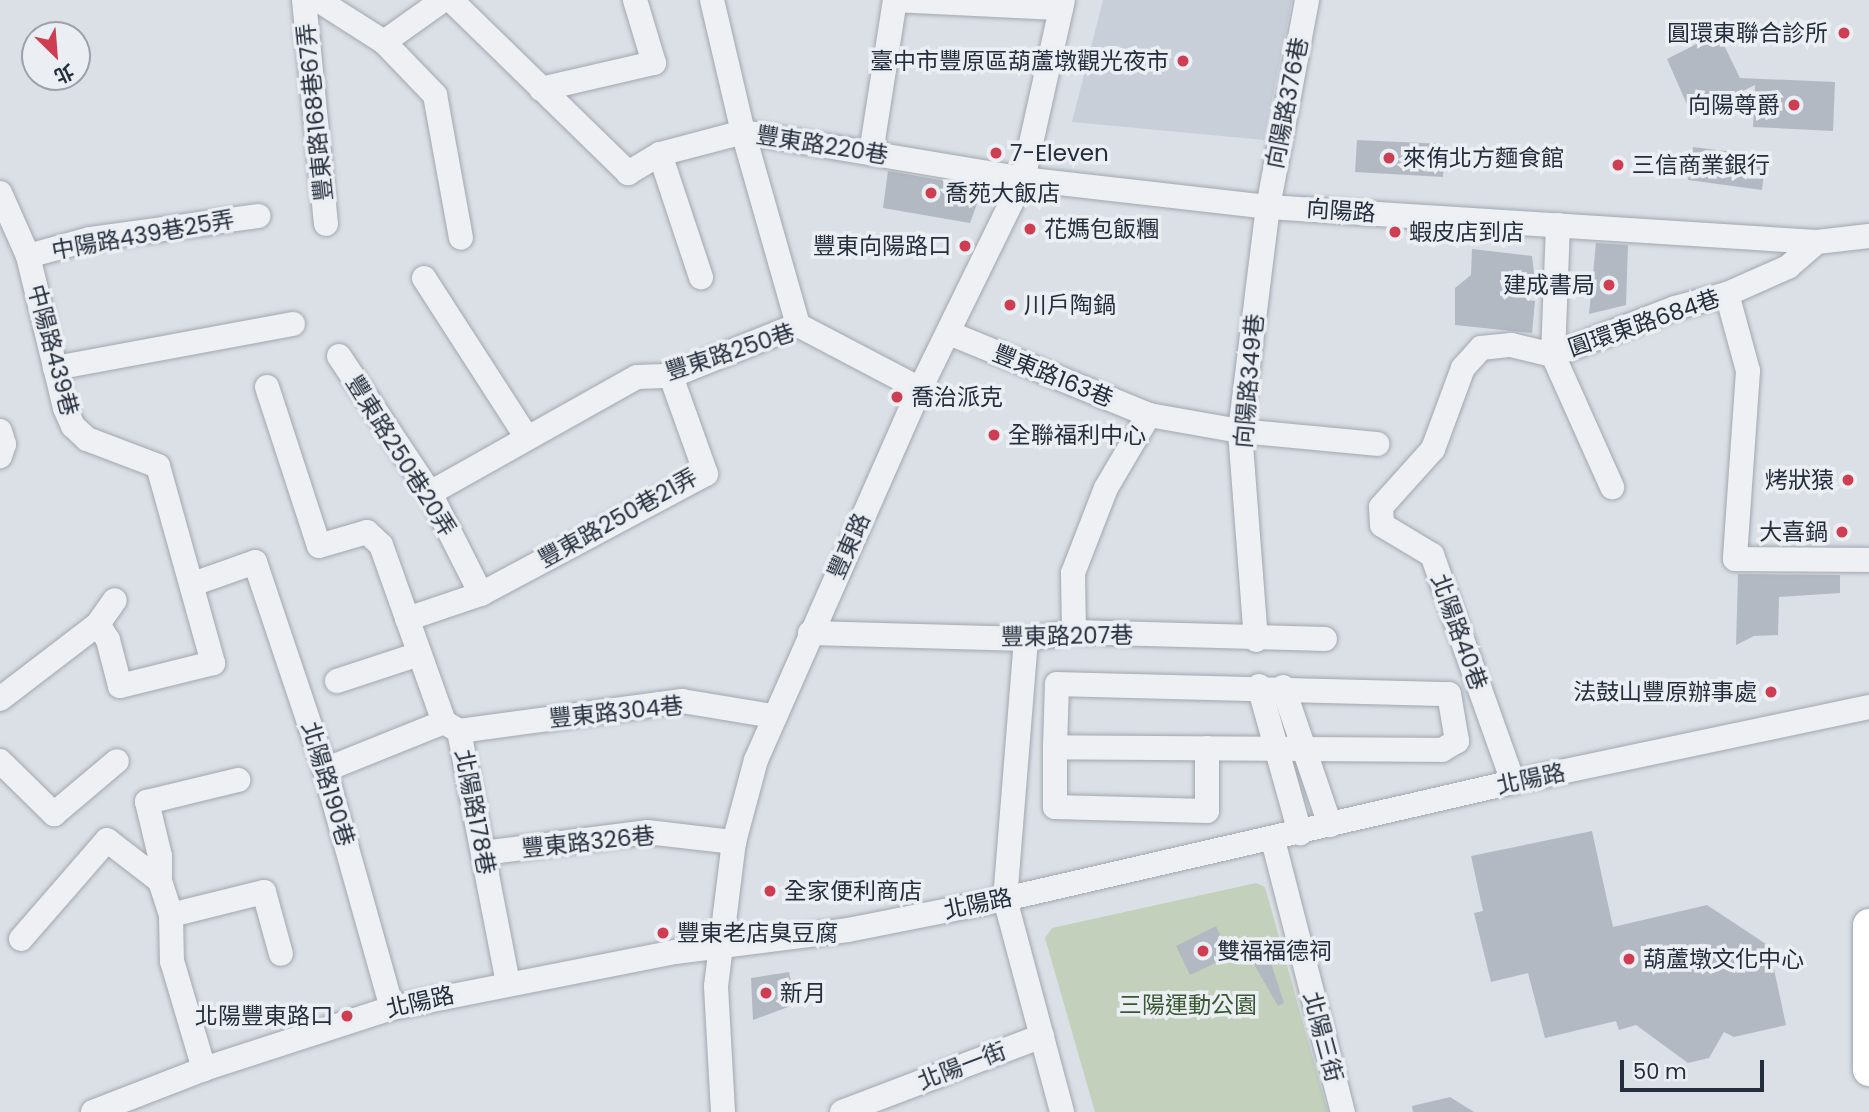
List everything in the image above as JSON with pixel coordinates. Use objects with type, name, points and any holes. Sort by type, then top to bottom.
[{"type":"main road","points":[[1869,925],[1869,1070]]},
{"type":"street","name":"豐東路168巷67弄","points":[[304,0],[326,224]]},
{"type":"street","points":[[318,0],[384,42],[435,95],[461,238]]},
{"type":"street","points":[[384,42],[443,0]]},
{"type":"street","points":[[451,0],[541,89],[654,63],[635,0]]},
{"type":"street","points":[[712,0],[743,132],[798,325]]},
{"type":"street","points":[[871,153],[895,0],[1062,4]]},
{"type":"street","name":"向陽路376巷","points":[[1268,207],[1307,0]]},
{"type":"street","name":"豐東路","points":[[723,1112],[716,986],[734,842],[773,716],[920,389],[1023,179],[1062,4]]},
{"type":"street","name":"豐東路220巷","points":[[541,89],[628,173],[660,154],[743,132],[1023,179]]},
{"type":"street","points":[[660,154],[701,277]]},
{"type":"street","name":"向陽路","points":[[1023,179],[1268,207],[1817,242],[1869,236]]},
{"type":"street","name":"中陽路439巷","points":[[0,193],[28,256],[65,408],[87,439],[158,466],[193,583],[213,663],[120,686],[108,640],[98,624]]},
{"type":"street","name":"向陽路349巷","points":[[1256,640],[1240,431],[1268,207]]},
{"type":"street","name":"中陽路439巷25弄","points":[[28,256],[90,239],[258,216]]},
{"type":"street","points":[[1558,225],[1553,355],[1612,487]]},
{"type":"street","name":"圓環東路684巷","points":[[1381,507],[1433,449],[1463,368],[1481,348],[1511,345],[1553,355],[1664,312],[1727,293],[1788,267],[1817,242]]},
{"type":"street","points":[[424,278],[526,436]]},
{"type":"street","points":[[1727,293],[1748,371],[1735,558],[1869,560]]},
{"type":"street","points":[[55,369],[293,324]]},
{"type":"street","name":"豐東路250巷","points":[[430,493],[526,436],[637,377],[671,376],[798,325],[920,389]]},
{"type":"street","name":"豐東路163巷","points":[[949,333],[1149,415],[1240,431],[1377,444]]},
{"type":"street","name":"豐東路250巷20弄","points":[[339,356],[430,493],[481,594]]},
{"type":"street","name":"豐東路250巷21弄","points":[[481,594],[706,474],[671,376]]},
{"type":"street","name":"北陽路178巷","points":[[267,387],[319,546],[367,532],[381,545],[419,653],[452,727],[483,853],[508,982]]},
{"type":"street","points":[[1074,632],[1073,573],[1106,488],[1149,415]]},
{"type":"street","points":[[0,431],[0,456]]},
{"type":"street","name":"北陽路40巷","points":[[1381,507],[1382,525],[1432,555],[1513,782]]},
{"type":"street","name":"北陽路190巷","points":[[193,583],[255,562],[326,770],[392,1008]]},
{"type":"street","points":[[407,619],[481,594]]},
{"type":"street","points":[[0,699],[98,624],[115,600]]},
{"type":"street","name":"豐東路207巷","points":[[810,633],[1026,639],[1074,632],[1256,640],[1325,639]]},
{"type":"street","points":[[1026,639],[1005,899],[1062,1112]]},
{"type":"street","points":[[337,681],[419,653]]},
{"type":"street","points":[[1055,747],[1451,748],[1457,741],[1449,694],[1271,687],[1057,684],[1055,747],[1055,807],[1207,811],[1208,748]]},
{"type":"street","points":[[1271,687],[1275,748],[1300,833]]},
{"type":"street","points":[[1271,687],[1301,749],[1330,825]]},
{"type":"street","name":"豐東路304巷","points":[[326,770],[452,727],[682,701],[773,716]]},
{"type":"street","name":"北陽路","points":[[93,1112],[204,1069],[392,1008],[508,982],[720,946],[848,930],[1005,899],[1273,840],[1513,782],[1869,707]]},
{"type":"street","points":[[0,761],[54,814],[117,761]]},
{"type":"street","points":[[204,1069],[172,961],[171,915],[160,881],[160,856],[146,802],[238,780]]},
{"type":"street","name":"豐東路326巷","points":[[483,853],[647,832],[734,842]]},
{"type":"street","points":[[21,939],[107,840],[160,881]]},
{"type":"street","name":"北陽三街","points":[[1273,840],[1343,1112]]},
{"type":"street","points":[[171,915],[264,892],[281,954]]},
{"type":"street","name":"北陽一街","points":[[842,1112],[1042,1036]]},
{"type":"shaded area","name":"臺中市豐原區葫蘆墩觀光夜市","points":[[1103,0],[1292,0],[1264,140],[1072,122]]},
{"type":"green space","name":"三陽運動公園","points":[[1256,883],[1265,887],[1328,1112],[1095,1112],[1045,938],[1052,928]]},
{"type":"building","points":[[1718,33],[1740,78],[1835,82],[1833,131],[1753,127],[1755,85],[1692,116],[1667,59]]},
{"type":"building","points":[[1357,140],[1445,144],[1443,177],[1355,172]]},
{"type":"building","points":[[1693,147],[1766,156],[1762,190],[1688,180]]},
{"type":"building","name":"喬苑大飯店","points":[[888,171],[975,186],[978,201],[970,223],[883,208]]},
{"type":"building","name":"建成書局","points":[[1596,243],[1628,245],[1626,305],[1589,314]]},
{"type":"building","points":[[1472,249],[1532,256],[1535,282],[1526,300],[1535,301],[1532,333],[1455,325],[1455,288],[1471,275]]},
{"type":"building","points":[[1738,574],[1840,575],[1840,593],[1779,597],[1778,635],[1754,636],[1736,645]]},
{"type":"building","name":"葫蘆墩文化中心","points":[[1592,831],[1613,927],[1707,905],[1769,946],[1786,1025],[1734,1037],[1724,1032],[1709,1058],[1688,1063],[1636,1025],[1619,1030],[1616,1021],[1545,1038],[1528,973],[1491,982],[1474,913],[1483,911],[1471,856]]},
{"type":"building","name":"雙福福德祠","points":[[1216,926],[1230,956],[1190,975],[1176,946]]},
{"type":"building","points":[[1247,936],[1272,966],[1284,1003],[1278,1006],[1240,940]]},
{"type":"building","name":"新月","points":[[789,972],[796,1004],[753,1020],[751,978]]},
{"type":"building","points":[[1450,1097],[1474,1112],[1413,1112],[1412,1106]]},
{"type":"place","name":"圓環東聯合診所","points":[[1844,33]]},
{"type":"place","name":"臺中市豐原區葫蘆墩觀光夜市","points":[[1183,61]]},
{"type":"place","name":"向陽尊爵","points":[[1794,105]]},
{"type":"place","name":"7-Eleven","points":[[996,153]]},
{"type":"place","name":"來侑北方麵食館","points":[[1389,158]]},
{"type":"place","name":"三信商業銀行","points":[[1618,165]]},
{"type":"place","name":"喬苑大飯店","points":[[931,193]]},
{"type":"place","name":"花媽包飯糰","points":[[1030,229]]},
{"type":"place","name":"蝦皮店到店","points":[[1395,232]]},
{"type":"place","name":"豐東向陽路口","points":[[965,246]]},
{"type":"place","name":"建成書局","points":[[1609,285]]},
{"type":"place","name":"川戶陶鍋","points":[[1010,305]]},
{"type":"place","name":"喬治派克","points":[[897,397]]},
{"type":"place","name":"全聯福利中心","points":[[994,435]]},
{"type":"place","name":"烤狀猿","points":[[1848,480]]},
{"type":"place","name":"大喜鍋","points":[[1842,532]]},
{"type":"place","name":"法鼓山豐原辦事處","points":[[1771,692]]},
{"type":"place","name":"全家便利商店","points":[[770,891]]},
{"type":"place","name":"豐東老店臭豆腐","points":[[663,933]]},
{"type":"place","name":"雙福福德祠","points":[[1203,951]]},
{"type":"place","name":"葫蘆墩文化中心","points":[[1629,959]]},
{"type":"place","name":"新月","points":[[766,993]]},
{"type":"place","name":"北陽豐東路口","points":[[347,1016]]}]
